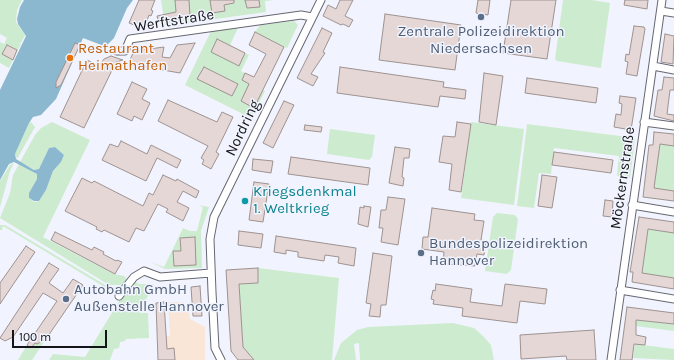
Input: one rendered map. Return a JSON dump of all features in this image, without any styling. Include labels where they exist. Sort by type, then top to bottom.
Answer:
[{"type":"street","name":"Nordring","points":[[221,360],[215,348],[211,273],[210,239],[214,217],[321,0]]},
{"type":"street","name":"Möckernstraße","points":[[611,360],[662,0]]},
{"type":"street","points":[[661,11],[674,13]]},
{"type":"street","name":"Werftstraße","points":[[116,51],[125,50],[130,39],[301,15],[312,17]]},
{"type":"street","points":[[653,66],[674,70]]},
{"type":"street","points":[[644,122],[674,126]]},
{"type":"street","points":[[632,205],[674,212]]},
{"type":"street","points":[[119,296],[134,277],[144,271],[160,277],[211,273]]},
{"type":"street","points":[[620,290],[674,299]]},
{"type":"shaded area","points":[[168,302],[184,302],[184,312],[189,311],[190,319],[205,327],[205,360],[168,360],[166,336],[170,336]]},
{"type":"green space","points":[[0,0],[22,0],[17,10],[16,22],[25,35],[21,43],[19,43],[21,44],[9,68],[0,63],[0,42],[4,44],[7,38],[0,34]]},
{"type":"green space","points":[[161,0],[274,0],[265,1],[266,12],[165,26]]},
{"type":"green space","points":[[563,0],[592,0],[610,3],[601,68],[557,61],[555,59]]},
{"type":"green space","points":[[294,21],[298,25],[287,48],[255,32],[260,25]]},
{"type":"green space","points":[[238,28],[230,45],[249,55],[241,71],[251,76],[247,83],[265,91],[251,118],[185,85],[211,31]]},
{"type":"green space","points":[[30,121],[35,127],[17,159],[15,154]]},
{"type":"green space","points":[[52,122],[90,140],[43,237],[114,274],[124,276],[127,279],[122,285],[109,285],[0,218],[10,193],[13,175],[19,164],[37,174],[37,179],[29,193],[29,198],[34,202],[39,201],[46,190],[53,171],[61,162],[64,155],[55,147],[49,148],[39,169],[35,170],[20,162],[35,135],[41,128]]},
{"type":"green space","points":[[471,122],[524,129],[514,205],[461,198]]},
{"type":"green space","points":[[527,124],[635,138],[630,178],[617,176],[619,156],[554,148],[551,174],[539,173],[534,208],[517,206]]},
{"type":"green space","points":[[330,129],[375,135],[372,157],[369,160],[327,154]]},
{"type":"green space","points":[[660,144],[674,146],[674,191],[654,188]]},
{"type":"green space","points":[[14,163],[10,171],[0,207],[0,181],[10,165]]},
{"type":"green space","points":[[198,205],[209,207],[201,231],[202,268],[165,269],[150,262],[164,267],[183,228],[190,231],[197,231],[203,207]]},
{"type":"green space","points":[[497,213],[515,215],[518,219],[511,270],[507,274],[485,271],[493,217]]},
{"type":"green space","points":[[0,225],[5,225],[107,286],[120,288],[116,294],[3,226],[2,230],[0,230]]},
{"type":"green space","points":[[648,229],[674,233],[674,278],[642,273]]},
{"type":"green space","points":[[258,268],[339,278],[332,360],[254,360],[243,347],[239,284],[258,283]]},
{"type":"green space","points":[[133,281],[139,284],[154,284],[139,313],[148,313],[149,338],[126,339],[125,341],[120,342],[119,348],[114,349],[110,360],[49,360],[53,354],[85,357]]},
{"type":"green space","points":[[636,320],[674,324],[674,331],[636,326]]},
{"type":"green space","points":[[453,323],[474,328],[483,336],[491,345],[494,360],[360,360],[359,343],[354,344],[356,360],[334,360],[341,343],[357,330],[368,327]]},
{"type":"green space","points":[[46,339],[32,360],[18,360],[27,345],[31,348],[35,343]]},
{"type":"green space","points":[[635,344],[674,349],[674,360],[633,358]]},
{"type":"water","points":[[24,0],[133,0],[127,8],[114,38],[107,45],[104,46],[83,38],[56,99],[41,115],[33,117],[29,123],[15,154],[16,159],[34,170],[39,169],[49,148],[55,147],[64,155],[61,162],[53,171],[46,190],[39,201],[34,201],[29,198],[29,193],[37,179],[37,174],[14,162],[9,164],[0,180],[0,90],[26,36],[18,24],[17,19],[20,7]]},
{"type":"building","points":[[139,0],[155,0],[151,10],[153,11],[151,16],[149,15],[144,29],[129,23]]},
{"type":"building","points":[[175,0],[189,0],[190,16],[158,20],[157,16],[176,12]]},
{"type":"building","points":[[210,0],[234,0],[234,3],[224,5],[225,11],[212,13]]},
{"type":"building","points":[[245,0],[259,0],[260,7],[247,8]]},
{"type":"building","points":[[340,0],[353,0],[345,16],[353,20],[349,27],[343,24],[341,25],[323,16],[328,5],[336,9]]},
{"type":"building","points":[[478,0],[490,0],[488,15],[476,13]]},
{"type":"building","points":[[511,0],[556,0],[547,59],[503,53]]},
{"type":"building","points":[[625,0],[648,0],[647,9],[624,5]]},
{"type":"building","points":[[385,14],[461,25],[455,70],[379,60]]},
{"type":"building","points":[[634,26],[644,27],[645,29],[637,76],[626,74],[628,62],[625,61],[626,54],[629,55]]},
{"type":"building","points":[[322,28],[332,33],[323,52],[325,53],[311,74],[318,77],[313,86],[297,78]]},
{"type":"building","points":[[255,32],[284,47],[254,108],[241,101],[249,84],[242,80],[245,73],[254,77],[266,54],[249,45]]},
{"type":"building","points":[[665,34],[674,36],[673,64],[661,62]]},
{"type":"building","points":[[217,39],[245,53],[239,66],[211,52]]},
{"type":"building","points":[[75,43],[80,45],[61,85],[56,88],[56,82]]},
{"type":"building","points":[[195,43],[180,73],[128,64],[134,51],[164,47],[162,57],[170,58],[177,45]]},
{"type":"building","points":[[7,45],[17,50],[13,60],[2,54]]},
{"type":"building","points":[[111,56],[123,60],[116,62],[84,128],[60,117],[87,60],[99,66],[104,59]]},
{"type":"building","points":[[204,67],[238,84],[232,96],[197,79]]},
{"type":"building","points":[[340,67],[444,82],[443,87],[466,90],[465,99],[440,96],[438,107],[337,93]]},
{"type":"building","points":[[484,73],[503,76],[496,125],[479,122]]},
{"type":"building","points":[[664,77],[674,78],[674,90],[670,90],[667,114],[674,115],[674,121],[654,116],[658,90],[662,90]]},
{"type":"building","points":[[527,78],[598,88],[596,103],[525,93]]},
{"type":"building","points":[[132,82],[147,89],[142,99],[150,103],[142,120],[134,116],[132,121],[117,114]]},
{"type":"building","points":[[620,96],[636,98],[631,130],[614,127],[616,114],[621,115],[622,104],[619,103]]},
{"type":"building","points":[[168,100],[217,122],[222,112],[233,117],[216,152],[219,154],[211,169],[202,164],[204,160],[201,158],[208,146],[158,121]]},
{"type":"building","points":[[284,101],[294,105],[273,148],[263,143]]},
{"type":"building","points":[[457,122],[471,124],[461,192],[449,190],[452,164],[439,162],[443,136],[455,137]]},
{"type":"building","points":[[305,125],[322,127],[321,132],[304,130]]},
{"type":"building","points":[[654,132],[674,134],[674,146],[660,144],[654,188],[674,191],[674,201],[643,197],[649,145],[653,145]]},
{"type":"building","points":[[121,141],[147,154],[151,145],[181,160],[177,168],[157,158],[146,181],[102,160],[110,144],[118,147]]},
{"type":"building","points":[[395,147],[410,149],[409,158],[404,158],[402,177],[404,178],[403,186],[389,183]]},
{"type":"building","points":[[554,152],[613,160],[611,173],[552,165]]},
{"type":"building","points":[[291,157],[370,168],[368,185],[288,174]]},
{"type":"building","points":[[253,159],[273,161],[271,173],[252,170]]},
{"type":"building","points":[[163,175],[176,181],[177,179],[199,191],[196,198],[183,191],[177,202],[189,208],[183,221],[166,212],[168,209],[158,204],[144,231],[136,228],[129,242],[104,230],[102,232],[96,229],[97,227],[65,211],[82,178],[92,183],[94,181],[143,206],[149,193],[153,195]]},
{"type":"building","points":[[542,175],[557,177],[552,208],[538,206]]},
{"type":"building","points":[[254,182],[269,184],[263,222],[249,220]]},
{"type":"building","points":[[388,197],[405,199],[398,245],[381,242],[383,228],[379,228],[381,210],[386,210]]},
{"type":"building","points":[[605,200],[613,201],[612,217],[603,216]]},
{"type":"building","points":[[364,206],[371,207],[368,227],[358,224],[360,207],[364,208]]},
{"type":"building","points":[[432,208],[475,214],[474,220],[484,221],[481,240],[486,241],[484,255],[477,254],[475,266],[443,264],[444,252],[422,249],[423,237],[428,237]]},
{"type":"building","points":[[639,217],[674,222],[674,233],[648,229],[642,273],[674,278],[674,289],[632,282],[633,272],[630,272]]},
{"type":"building","points":[[239,231],[263,234],[261,248],[238,245]]},
{"type":"building","points":[[55,232],[92,250],[94,247],[116,261],[122,262],[115,274],[51,240]]},
{"type":"building","points":[[276,236],[356,248],[354,266],[338,263],[339,257],[325,255],[324,261],[298,257],[298,252],[286,250],[286,254],[274,252]]},
{"type":"building","points":[[195,237],[196,265],[174,266],[173,251],[181,251],[180,238]]},
{"type":"building","points":[[26,246],[35,252],[0,304],[0,283]]},
{"type":"building","points":[[373,253],[392,256],[386,305],[381,305],[380,317],[369,316],[371,304],[366,303]]},
{"type":"building","points":[[49,263],[59,269],[49,283],[63,293],[73,279],[83,285],[46,339],[37,344],[35,343],[31,348],[27,345],[57,301],[43,293],[13,337],[5,341],[0,338]]},
{"type":"building","points":[[258,268],[258,283],[239,284],[243,347],[254,360],[238,360],[231,351],[226,270]]},
{"type":"building","points":[[436,284],[472,289],[470,302],[502,306],[505,284],[547,289],[545,304],[520,301],[517,323],[462,316],[463,308],[433,304],[434,300],[431,299],[433,290],[435,291]]},
{"type":"building","points":[[200,286],[202,316],[193,316],[191,287]]},
{"type":"building","points":[[164,302],[167,349],[174,348],[175,360],[158,360],[156,303]]},
{"type":"building","points":[[627,307],[674,313],[674,324],[636,320],[636,335],[646,337],[645,345],[634,344],[632,360],[620,360]]},
{"type":"building","points":[[594,330],[596,360],[567,360],[566,356],[521,359],[520,335]]},
{"type":"place","name":"Zentrale Polizeidirektion Niedersachsen","points":[[481,17]]},
{"type":"place","name":"Restaurant Heimathafen","points":[[70,58]]},
{"type":"place","name":"Kriegsdenkmal 1. Weltkrieg","points":[[245,201]]},
{"type":"place","name":"Bundespolizeidirektion Hannover","points":[[421,253]]},
{"type":"place","name":"Autobahn GmbH Außenstelle Hannover","points":[[66,299]]}]
